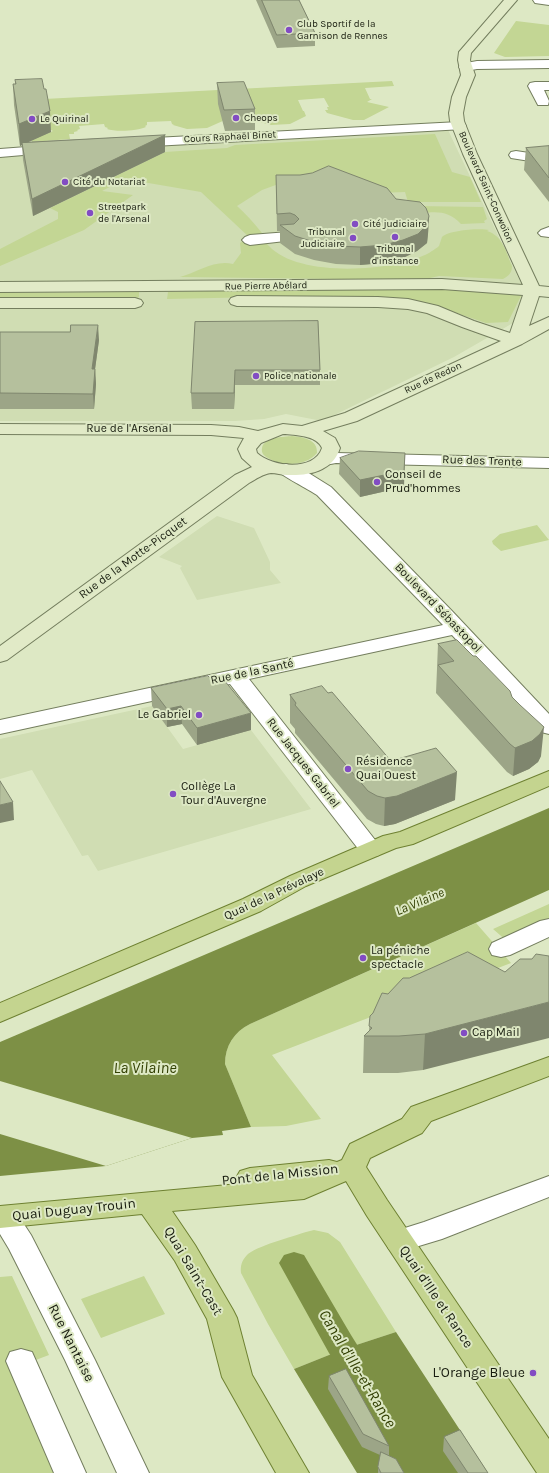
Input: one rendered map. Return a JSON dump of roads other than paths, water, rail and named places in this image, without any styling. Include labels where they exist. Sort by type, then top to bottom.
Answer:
[{"type":"main road","name":"Quai de la Prévalaye","points":[[0,1013],[252,905],[298,881],[391,841],[405,839],[549,778]]},
{"type":"main road","points":[[352,1167],[360,1151],[412,1126],[420,1114],[549,1066]]},
{"type":"main road","name":"Pont de la Mission","points":[[148,1202],[304,1188],[352,1167]]},
{"type":"main road","name":"Pont de la Mission","points":[[1,1212],[352,1167]]},
{"type":"main road","name":"Quai d'Ille et Rance","points":[[352,1167],[399,1241],[549,1465]]},
{"type":"main road","name":"Quai Duguay Trouin","points":[[1,1212],[148,1202]]},
{"type":"main road","name":"Quai Saint-Cast","points":[[148,1202],[162,1219],[185,1253],[222,1318],[237,1377],[292,1473]]},
{"type":"street","name":"Boulevard Saint-Conwoïon","points":[[512,0],[465,52],[464,60],[468,75],[459,97],[456,112],[459,126],[532,290]]},
{"type":"street","points":[[539,0],[549,1]]},
{"type":"street","points":[[466,67],[477,65],[549,64]]},
{"type":"street","points":[[543,102],[535,86],[549,86]]},
{"type":"street","name":"Cours Raphaël Binet","points":[[122,144],[285,134],[459,126]]},
{"type":"street","points":[[0,153],[67,148]]},
{"type":"street","points":[[516,155],[549,160]]},
{"type":"street","points":[[250,240],[289,237]]},
{"type":"street","points":[[490,287],[512,278],[516,274],[520,265]]},
{"type":"street","name":"Rue Pierre Abélard","points":[[0,303],[424,284],[490,287],[549,292]]},
{"type":"street","name":"Rue Pierre Abélard","points":[[0,287],[152,295]]},
{"type":"street","points":[[516,340],[532,290]]},
{"type":"street","name":"Rue Pierre Abélard","points":[[222,302],[378,302],[408,304],[432,309],[468,324],[516,340]]},
{"type":"street","points":[[516,340],[549,322]]},
{"type":"street","points":[[516,340],[549,328]]},
{"type":"street","name":"Rue de Redon","points":[[305,431],[351,417],[516,340]]},
{"type":"street","name":"Rue de Redon","points":[[324,453],[331,435],[344,425],[351,417]]},
{"type":"street","name":"Rue de l'Arsenal","points":[[0,429],[211,430],[239,432],[258,436]]},
{"type":"street","points":[[278,469],[254,460],[247,450],[248,445],[258,436],[283,430],[305,431],[321,437],[324,453]]},
{"type":"street","name":"Rue des Trente","points":[[324,453],[336,458],[415,458],[549,463]]},
{"type":"street","name":"Rue de la Motte-Picquet","points":[[0,656],[242,478],[258,471],[301,469],[324,453]]},
{"type":"street","name":"Boulevard Sébastopol","points":[[324,453],[313,473],[324,491],[457,628],[549,727]]},
{"type":"street","name":"Boulevard Sébastopol","points":[[278,469],[300,476],[324,491]]},
{"type":"street","name":"Rue de la Santé","points":[[0,727],[457,628]]},
{"type":"street","name":"Rue Jacques Gabriel","points":[[235,676],[371,850]]},
{"type":"street","points":[[501,949],[549,927]]},
{"type":"street","points":[[399,1241],[432,1232],[549,1186]]},
{"type":"street","name":"Rue Nantaise","points":[[1,1212],[20,1243],[80,1360],[133,1473]]},
{"type":"street","points":[[21,1361],[70,1473]]},
{"type":"water","name":"La Vilaine","points":[[549,808],[549,890],[250,1024],[235,1035],[227,1051],[225,1064],[251,1127],[222,1131],[223,1135],[192,1138],[106,1166],[0,1176],[0,1042]]},
{"type":"water","points":[[396,1332],[488,1473],[357,1473],[294,1369],[344,1349]]},
{"type":"waterway","name":"Canal d'Ille-et-Rance","points":[[294,1263],[340,1344],[361,1375]]},
{"type":"place","name":"Club Sportif de la Garnison de Rennes","points":[[289,30]]},
{"type":"place","name":"Cheops","points":[[236,118]]},
{"type":"place","name":"Le Quirinal","points":[[32,119]]},
{"type":"place","name":"Cité du Notariat","points":[[65,182]]},
{"type":"place","name":"Streetpark de l'Arsenal","points":[[90,213]]},
{"type":"place","name":"Cité judiciaire","points":[[355,224]]},
{"type":"place","name":"Tribunal d'instance","points":[[395,237]]},
{"type":"place","name":"Tribunal Judiciaire","points":[[353,238]]},
{"type":"place","name":"Police nationale","points":[[256,376]]},
{"type":"place","name":"Conseil de Prud'hommes","points":[[377,482]]},
{"type":"place","name":"Le Gabriel","points":[[199,715]]},
{"type":"place","name":"Résidence Quai Ouest","points":[[348,769]]},
{"type":"place","name":"Collège La Tour d'Auvergne","points":[[173,794]]},
{"type":"place","name":"La péniche spectacle","points":[[363,958]]},
{"type":"place","name":"Cap Mail","points":[[464,1033]]},
{"type":"place","name":"L'Orange Bleue","points":[[533,1373]]}]
